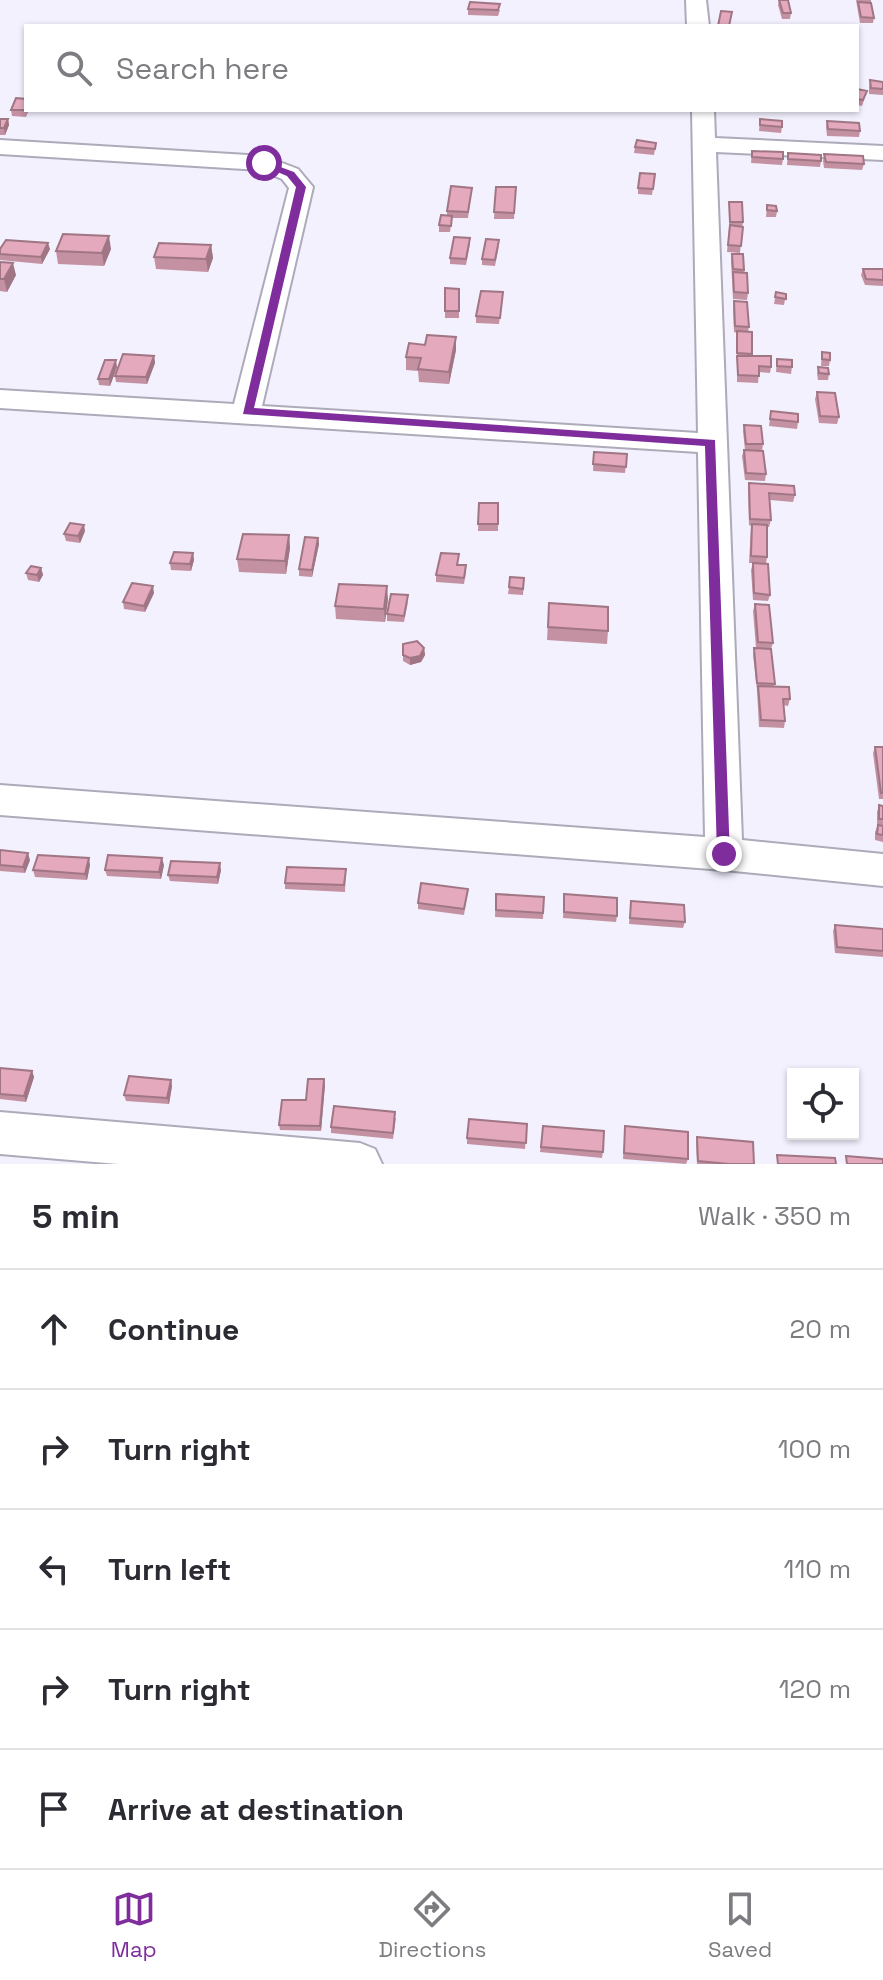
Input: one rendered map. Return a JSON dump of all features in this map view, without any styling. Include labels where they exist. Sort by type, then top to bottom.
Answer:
[{"type":"street","points":[[674,0],[696,0],[698,24]]},
{"type":"street","points":[[703,112],[724,854]]},
{"type":"street","points":[[705,144],[883,153]]},
{"type":"street","points":[[0,147],[264,163],[290,174],[301,187],[247,411]]},
{"type":"street","points":[[0,399],[247,411],[711,443]]},
{"type":"street","points":[[0,800],[724,854],[883,870]]},
{"type":"street","points":[[0,1133],[108,1155],[360,1164]]},
{"type":"building","points":[[779,0],[788,0],[791,13],[783,13]]},
{"type":"building","points":[[470,2],[500,4],[498,10],[468,9]]},
{"type":"building","points":[[858,2],[871,3],[874,18],[861,17]]},
{"type":"building","points":[[721,11],[732,12],[729,24],[718,24]]},
{"type":"building","points":[[870,80],[883,82],[883,89],[871,88]]},
{"type":"building","points":[[859,89],[867,91],[863,100],[859,99]]},
{"type":"building","points":[[16,98],[24,99],[24,110],[11,110]]},
{"type":"building","points":[[0,119],[8,119],[4,128],[0,128]]},
{"type":"building","points":[[760,119],[782,121],[782,127],[760,125]]},
{"type":"building","points":[[827,121],[859,123],[860,131],[828,129]]},
{"type":"building","points":[[637,140],[656,143],[655,149],[635,147]]},
{"type":"building","points":[[752,151],[783,152],[783,159],[752,157]]},
{"type":"building","points":[[788,153],[821,155],[821,161],[788,159]]},
{"type":"building","points":[[824,154],[863,156],[864,164],[826,162]]},
{"type":"building","points":[[640,173],[655,174],[653,189],[638,188]]},
{"type":"building","points":[[451,186],[472,188],[468,212],[447,211]]},
{"type":"building","points":[[496,187],[516,187],[514,213],[494,212]]},
{"type":"building","points":[[729,202],[742,202],[743,222],[730,222]]},
{"type":"building","points":[[767,205],[776,206],[777,211],[767,210]]},
{"type":"building","points":[[441,215],[452,216],[451,226],[439,225]]},
{"type":"building","points":[[730,225],[743,227],[741,246],[728,245]]},
{"type":"building","points":[[63,234],[109,236],[102,253],[56,251]]},
{"type":"building","points":[[454,237],[470,238],[466,259],[450,258]]},
{"type":"building","points":[[486,239],[499,240],[495,260],[482,259]]},
{"type":"building","points":[[6,240],[48,243],[41,257],[0,254]]},
{"type":"building","points":[[159,243],[211,245],[206,259],[154,257]]},
{"type":"building","points":[[732,254],[743,254],[744,270],[733,269]]},
{"type":"building","points":[[0,262],[13,263],[4,279],[0,279]]},
{"type":"building","points":[[863,269],[883,269],[883,280],[866,279]]},
{"type":"building","points":[[733,272],[747,273],[748,293],[734,292]]},
{"type":"building","points":[[445,288],[459,289],[459,311],[445,311]]},
{"type":"building","points":[[481,291],[503,292],[500,318],[476,316]]},
{"type":"building","points":[[776,292],[786,294],[786,299],[775,297]]},
{"type":"building","points":[[734,301],[747,302],[749,327],[735,326]]},
{"type":"building","points":[[737,331],[752,332],[752,354],[737,353]]},
{"type":"building","points":[[427,335],[456,337],[449,372],[418,369],[421,358],[406,357],[409,343],[425,345]]},
{"type":"building","points":[[822,352],[830,353],[830,360],[822,359]]},
{"type":"building","points":[[123,354],[154,356],[146,377],[115,376]]},
{"type":"building","points":[[737,356],[771,356],[771,367],[759,366],[759,376],[738,375]]},
{"type":"building","points":[[777,359],[792,360],[792,367],[777,366]]},
{"type":"building","points":[[105,360],[116,360],[109,379],[98,379]]},
{"type":"building","points":[[818,367],[828,368],[829,374],[819,373]]},
{"type":"building","points":[[817,392],[835,393],[839,417],[820,416]]},
{"type":"building","points":[[771,411],[798,414],[798,422],[770,419]]},
{"type":"building","points":[[744,425],[761,426],[763,444],[746,444]]},
{"type":"building","points":[[744,450],[763,451],[766,474],[746,473]]},
{"type":"building","points":[[594,452],[627,454],[626,467],[593,464]]},
{"type":"building","points":[[749,483],[794,486],[795,495],[769,493],[771,520],[750,519]]},
{"type":"building","points":[[479,503],[498,503],[498,524],[478,524]]},
{"type":"building","points":[[70,523],[84,525],[78,536],[64,534]]},
{"type":"building","points":[[752,524],[767,525],[767,557],[751,556]]},
{"type":"building","points":[[243,534],[289,535],[285,561],[237,559]]},
{"type":"building","points":[[305,537],[318,538],[312,570],[299,569]]},
{"type":"building","points":[[174,552],[193,553],[190,564],[170,563]]},
{"type":"building","points":[[441,553],[459,554],[457,565],[466,565],[464,578],[436,575]]},
{"type":"building","points":[[753,563],[768,564],[770,595],[754,593]]},
{"type":"building","points":[[31,566],[41,568],[37,575],[26,573]]},
{"type":"building","points":[[510,577],[524,578],[523,589],[509,587]]},
{"type":"building","points":[[132,583],[153,586],[144,606],[123,602]]},
{"type":"building","points":[[339,584],[387,586],[384,609],[335,606]]},
{"type":"building","points":[[391,594],[408,595],[404,616],[387,614]]},
{"type":"building","points":[[549,603],[608,607],[608,631],[548,627]]},
{"type":"building","points":[[755,604],[769,605],[773,643],[758,642]]},
{"type":"building","points":[[417,641],[424,648],[420,656],[410,658],[403,655],[403,644]]},
{"type":"building","points":[[754,648],[771,649],[775,684],[757,683]]},
{"type":"building","points":[[758,686],[789,687],[790,699],[783,699],[785,721],[761,720]]},
{"type":"building","points":[[875,747],[883,747],[883,793],[881,793]]},
{"type":"building","points":[[879,805],[883,806],[883,819],[879,819]]},
{"type":"building","points":[[878,825],[883,826],[883,835],[877,834]]},
{"type":"building","points":[[0,850],[28,853],[23,867],[0,865]]},
{"type":"building","points":[[38,855],[89,858],[85,874],[33,870]]},
{"type":"building","points":[[108,855],[162,858],[159,872],[105,870]]},
{"type":"building","points":[[171,861],[220,863],[217,877],[168,875]]},
{"type":"building","points":[[287,867],[346,869],[344,885],[285,883]]},
{"type":"building","points":[[421,883],[468,889],[464,909],[418,903]]},
{"type":"building","points":[[496,894],[544,897],[543,913],[496,910]]},
{"type":"building","points":[[564,894],[617,898],[617,916],[564,912]]},
{"type":"building","points":[[631,901],[684,905],[685,922],[630,918]]},
{"type":"building","points":[[835,925],[883,929],[883,951],[837,947]]},
{"type":"building","points":[[0,1068],[32,1071],[24,1096],[0,1094]]},
{"type":"building","points":[[129,1076],[171,1080],[167,1098],[124,1095]]},
{"type":"building","points":[[308,1079],[324,1079],[320,1126],[279,1125],[282,1100],[306,1100]]},
{"type":"building","points":[[334,1106],[395,1112],[393,1133],[331,1127]]},
{"type":"building","points":[[469,1119],[527,1124],[526,1143],[467,1138]]},
{"type":"building","points":[[543,1126],[604,1131],[603,1152],[541,1147]]},
{"type":"building","points":[[625,1126],[688,1132],[688,1159],[624,1153]]},
{"type":"building","points":[[697,1137],[753,1142],[754,1164],[698,1161]]},
{"type":"building","points":[[777,1155],[835,1158],[836,1164],[778,1164]]},
{"type":"building","points":[[846,1156],[883,1159],[883,1164],[847,1164]]},
{"type":"route","points":[[264,163],[290,174],[301,187],[247,411],[711,443],[724,854]]}]
